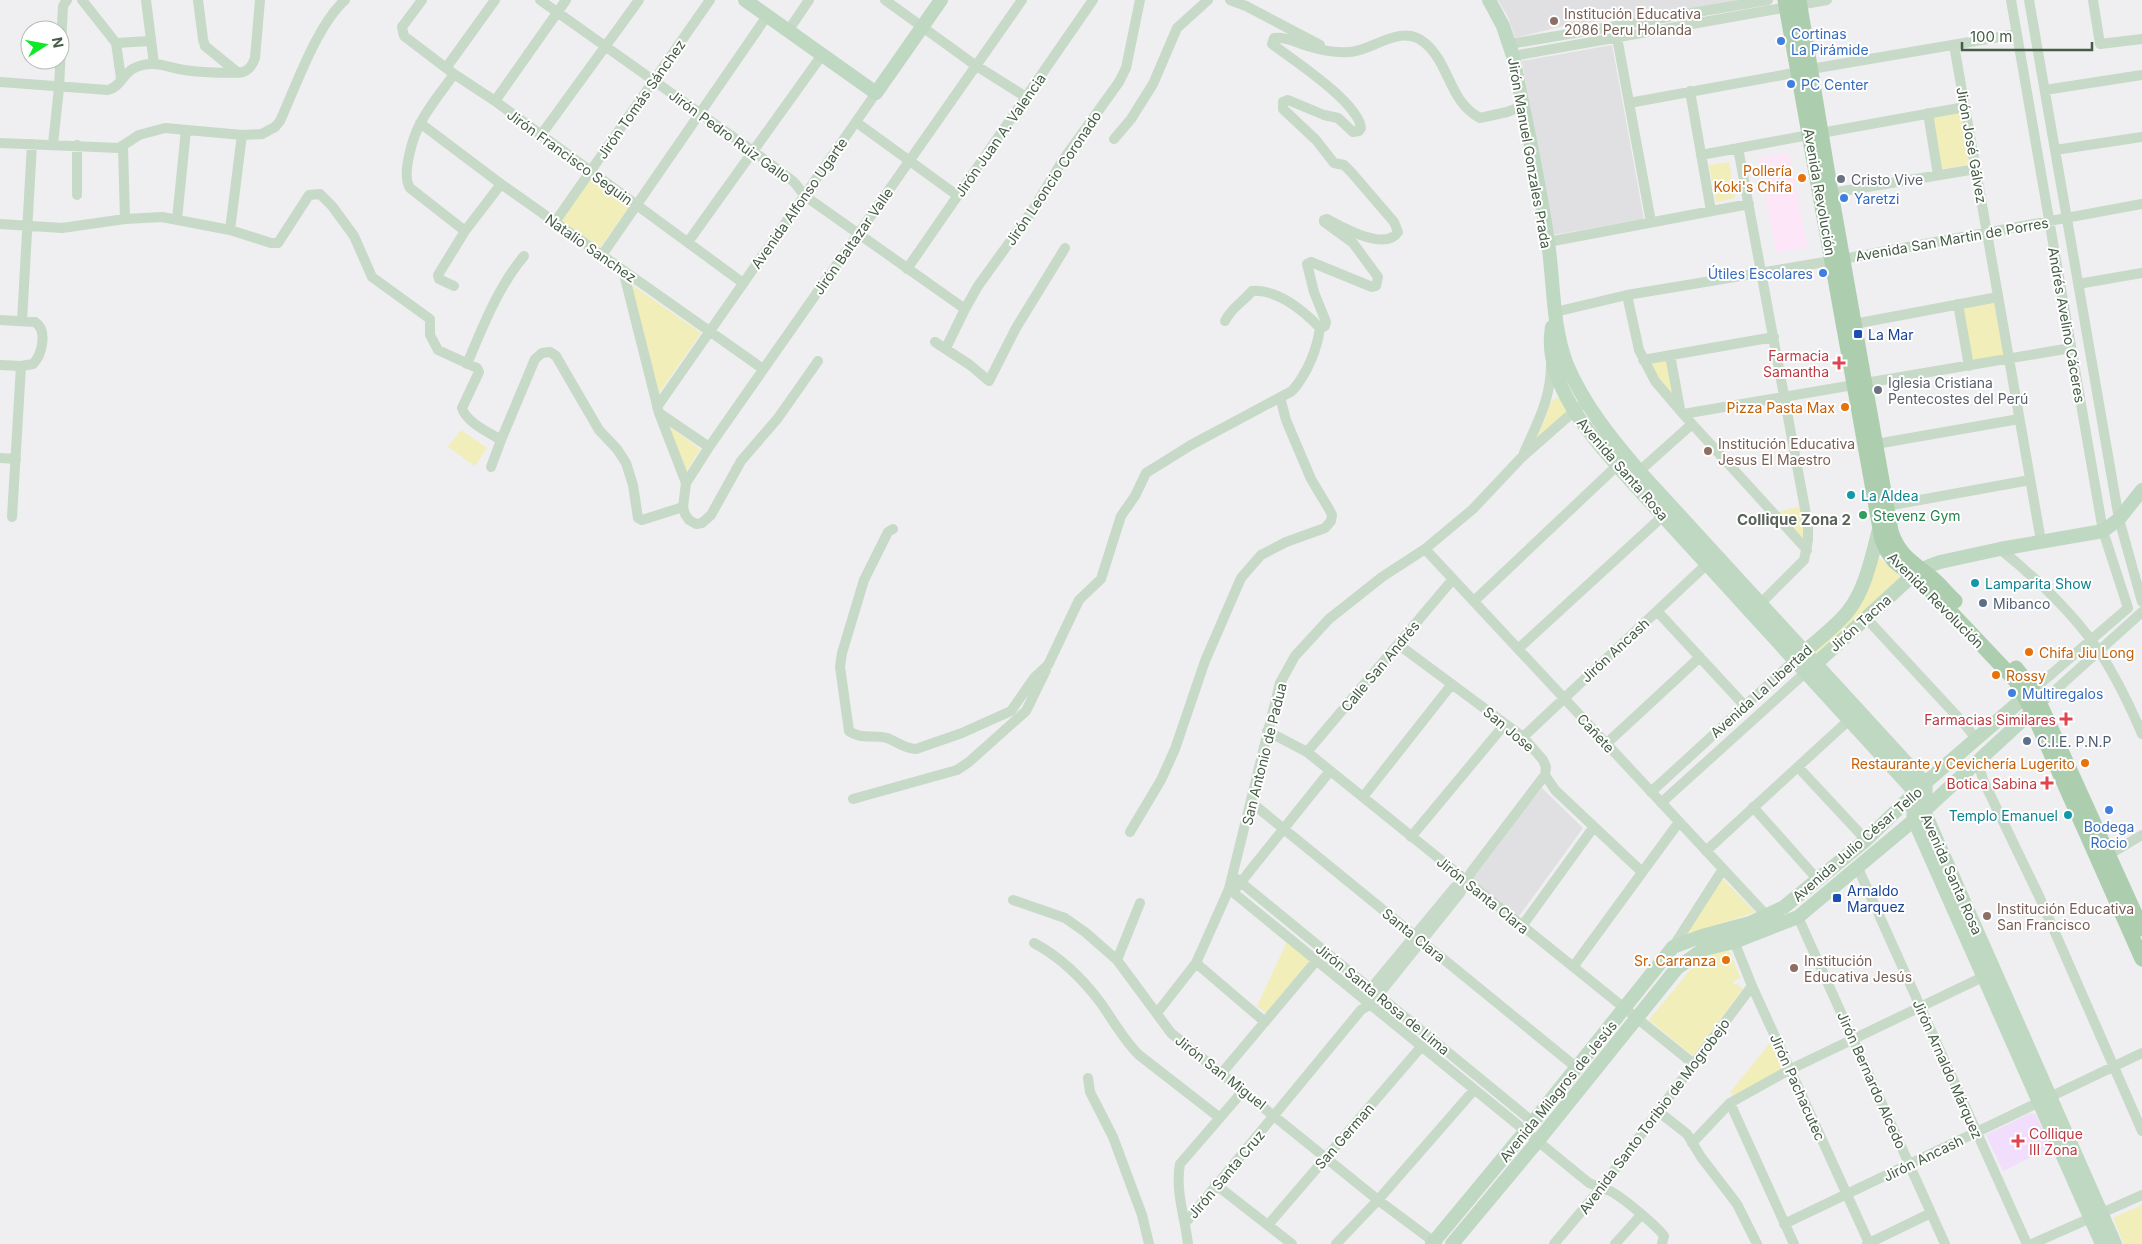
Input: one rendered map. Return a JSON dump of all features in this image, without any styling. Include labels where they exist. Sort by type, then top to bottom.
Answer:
[{"type":"main road","name":"Avenida Revolución","points":[[1793,3],[1859,385],[1880,526],[1886,551],[1894,561],[1935,580],[2024,677],[2029,693],[2110,854],[2142,929]]},
{"type":"main road","name":"Avenida Revolución","points":[[1815,134],[1831,193],[1837,260],[1854,324],[1859,385],[1876,444],[1895,545],[1918,572]]},
{"type":"main road","name":"Avenida Revolución","points":[[2036,707],[2142,959]]},
{"type":"street","points":[[53,144],[59,88],[63,6],[67,0]]},
{"type":"street","points":[[82,0],[116,43],[121,78]]},
{"type":"street","points":[[146,0],[154,64]]},
{"type":"street","points":[[198,0],[205,46],[237,72]]},
{"type":"street","points":[[0,82],[59,88],[108,90],[114,88],[121,78],[134,68],[154,64],[186,70],[243,72],[253,64],[260,0]]},
{"type":"street","points":[[0,143],[123,147],[139,135],[164,128],[242,135],[262,134],[275,127],[280,121],[318,38],[345,0]]},
{"type":"street","name":"Jirón Francisco Seguin","points":[[422,0],[402,27],[404,36],[743,283]]},
{"type":"street","points":[[466,231],[407,184],[406,173],[420,123],[495,0]]},
{"type":"street","name":"Jirón Pedro Ruiz Gallo","points":[[540,0],[753,151],[794,182],[805,196],[964,309]]},
{"type":"street","points":[[494,101],[566,0]]},
{"type":"street","points":[[541,135],[639,0]]},
{"type":"street","name":"Jirón Tomás Sánchez","points":[[555,222],[710,0]]},
{"type":"street","points":[[744,0],[876,93]]},
{"type":"street","points":[[788,30],[809,0]]},
{"type":"street","points":[[885,0],[976,65],[1026,97]]},
{"type":"street","name":"Avenida Alfonso Ugarte","points":[[658,410],[743,283],[941,0]]},
{"type":"street","name":"Jirón Baltazar Valle","points":[[686,483],[763,369],[1022,0]]},
{"type":"street","name":"Jirón Juan A. Valencia","points":[[908,269],[1093,0]]},
{"type":"street","name":"Jirón Leoncio Coronado","points":[[946,348],[964,309],[978,286],[1032,212],[1063,160],[1119,82],[1126,68],[1140,0]]},
{"type":"street","points":[[1114,139],[1131,119],[1153,84],[1177,28],[1208,0]]},
{"type":"street","points":[[1230,0],[1246,6],[1330,50]]},
{"type":"street","name":"Jirón Manuel Gonzales Prada","points":[[1489,0],[1498,13],[1512,50],[1548,242],[1555,312]]},
{"type":"street","points":[[1512,50],[1615,26],[1768,0]]},
{"type":"street","points":[[1512,50],[1617,38],[1793,3],[1827,0]]},
{"type":"street","name":"Andrés Avelino Cáceres","points":[[2011,0],[2103,531]]},
{"type":"street","name":"Andrés Avelino Cáceres","points":[[2029,0],[2118,520]]},
{"type":"street","points":[[2093,0],[2100,44],[2142,39]]},
{"type":"street","points":[[602,255],[767,16]]},
{"type":"street","points":[[1615,26],[1651,222]]},
{"type":"street","points":[[1629,102],[2017,34]]},
{"type":"street","points":[[1320,328],[1325,326],[1326,322],[1314,292],[1307,264],[1311,262],[1372,288],[1378,282],[1378,277],[1371,266],[1352,243],[1324,222],[1324,220],[1327,219],[1356,235],[1388,239],[1395,236],[1398,232],[1394,222],[1344,165],[1334,163],[1316,140],[1282,107],[1283,102],[1288,100],[1324,115],[1338,118],[1353,132],[1359,131],[1361,125],[1336,93],[1272,44],[1274,38],[1278,37],[1312,47],[1349,52],[1397,36],[1416,38],[1424,42],[1434,53],[1445,69],[1450,87],[1468,110],[1480,118],[1507,112],[1522,106]]},
{"type":"street","points":[[116,43],[150,41]]},
{"type":"street","name":"Jirón José Gálvez","points":[[1954,45],[2041,541]]},
{"type":"street","points":[[688,242],[822,55]]},
{"type":"street","points":[[2045,90],[2142,74]]},
{"type":"street","points":[[1690,92],[1711,211]]},
{"type":"street","points":[[1701,155],[1965,107]]},
{"type":"street","points":[[1928,113],[1938,175]]},
{"type":"street","points":[[856,122],[958,196]]},
{"type":"street","name":"Natalio Sanchez","points":[[420,123],[500,184],[763,369]]},
{"type":"street","points":[[177,220],[186,130]]},
{"type":"street","points":[[230,230],[242,135]]},
{"type":"street","points":[[2055,150],[2142,137]]},
{"type":"street","points":[[22,322],[32,144]]},
{"type":"street","points":[[77,145],[78,195]]},
{"type":"street","points":[[123,147],[125,218]]},
{"type":"street","points":[[1738,148],[1808,525],[1807,550],[1804,560],[1761,603]]},
{"type":"street","points":[[1831,193],[1976,169]]},
{"type":"street","points":[[454,286],[439,279],[438,275],[466,231],[500,184]]},
{"type":"street","points":[[0,224],[62,228],[143,217],[177,220],[230,230],[271,243],[278,243],[309,196],[320,194],[332,206],[354,236],[372,277],[430,319],[430,335],[438,350],[477,368],[479,372],[462,408],[464,413],[478,426],[501,440]]},
{"type":"street","points":[[1548,242],[1749,204]]},
{"type":"street","name":"Avenida San Martin de Porres","points":[[1555,312],[1627,295],[1837,260],[2142,204]]},
{"type":"street","points":[[935,342],[970,364],[989,381],[1016,328],[1065,248]]},
{"type":"street","points":[[467,364],[493,305],[512,270],[524,256]]},
{"type":"street","points":[[623,270],[658,410],[686,483],[683,507],[689,520],[696,524],[702,523],[711,515],[741,461],[778,418],[818,361]]},
{"type":"street","points":[[2078,284],[2142,273]]},
{"type":"street","points":[[1225,321],[1230,312],[1245,300],[1252,291],[1261,290],[1282,298],[1312,319],[1320,328]]},
{"type":"street","points":[[1627,295],[1639,350],[1656,381],[1681,412],[1807,550]]},
{"type":"street","points":[[1854,324],[1998,297]]},
{"type":"street","points":[[1958,304],[1969,366]]},
{"type":"street","name":"Avenida Santa Rosa","points":[[1555,312],[1550,335],[1551,355],[1569,385],[1585,402],[1622,461]]},
{"type":"street","name":"Avenida Santa Rosa","points":[[1555,312],[1574,412],[1761,603],[1799,656]]},
{"type":"street","points":[[0,320],[38,324],[42,330],[42,340],[36,360],[29,366],[0,365]]},
{"type":"street","points":[[853,799],[957,770],[969,762],[1026,711],[1079,600],[1101,579],[1121,516],[1135,496],[1146,473],[1191,445],[1292,391],[1301,379],[1316,348],[1320,328]]},
{"type":"street","points":[[1643,360],[1774,337]]},
{"type":"street","points":[[1681,412],[1785,398],[2072,348]]},
{"type":"street","points":[[491,466],[535,359],[542,353],[550,352],[556,356],[599,430],[617,449],[626,462],[633,485],[638,518],[642,520],[683,507]]},
{"type":"street","name":"San Antonio de Padua","points":[[1521,458],[1542,415],[1548,398],[1551,379],[1551,355]]},
{"type":"street","points":[[1670,355],[1681,412]]},
{"type":"street","points":[[12,517],[22,366]]},
{"type":"street","points":[[1548,398],[1569,385]]},
{"type":"street","points":[[1130,832],[1161,780],[1175,749],[1205,661],[1241,578],[1262,555],[1286,542],[1324,528],[1331,521],[1332,515],[1311,479],[1286,420],[1280,397]]},
{"type":"street","name":"San Antonio de Padua","points":[[1156,1013],[1196,963],[1237,879],[1267,731],[1280,683],[1295,656],[1329,619],[1382,577],[1425,549],[1473,509],[1521,458],[1585,402]]},
{"type":"street","points":[[658,410],[709,447]]},
{"type":"street","points":[[1876,444],[2020,419]]},
{"type":"street","points":[[1635,475],[1692,424]]},
{"type":"street","points":[[0,458],[16,459]]},
{"type":"street","points":[[1474,601],[1622,461]]},
{"type":"street","name":"Avenida Santa Rosa","points":[[1635,475],[1663,516],[1707,564],[1811,668],[1920,788]]},
{"type":"street","points":[[1887,506],[2030,480]]},
{"type":"street","points":[[2103,531],[2118,520],[2142,490]]},
{"type":"street","points":[[1518,649],[1663,516]]},
{"type":"street","points":[[2118,520],[2142,602]]},
{"type":"street","name":"Avenida La Libertad","points":[[1651,792],[1848,611],[1864,584],[1880,526]]},
{"type":"street","points":[[893,529],[888,532],[864,580],[842,653],[840,668],[850,731],[859,737],[888,738],[908,749],[916,749],[962,733],[1011,711],[1034,678],[1048,665]]},
{"type":"street","name":"Jirón Tacna","points":[[1662,803],[1918,572],[1940,562],[2041,541],[2103,531]]},
{"type":"street","name":"Avenida Julio César Tello","points":[[1688,958],[1784,907],[1818,880],[1866,840],[1920,788],[2128,608],[2103,531]]},
{"type":"street","name":"Cañete","points":[[1425,549],[1766,916]]},
{"type":"street","points":[[2000,549],[2019,564],[2067,611],[2099,651],[2129,705],[2142,734]]},
{"type":"street","name":"Jirón Ancash","points":[[1523,737],[1707,564]]},
{"type":"street","name":"Calle San Andrés","points":[[1307,752],[1453,579]]},
{"type":"street","points":[[1657,611],[1744,705]]},
{"type":"street","name":"Avenida Julio César Tello","points":[[1673,947],[1687,942],[1731,936],[1798,917],[1919,816],[2142,612]]},
{"type":"street","points":[[1866,618],[1968,727],[1976,739]]},
{"type":"street","name":"San Jose","points":[[1399,645],[1523,737],[1543,760],[1546,767],[1545,775],[1555,790],[1593,828],[1642,872]]},
{"type":"street","points":[[1606,744],[1700,657]]},
{"type":"street","name":"Avenida Santa Rosa","points":[[1811,668],[1849,720],[1920,788]]},
{"type":"street","points":[[1362,797],[1452,684]]},
{"type":"street","points":[[1706,851],[1849,720]]},
{"type":"street","points":[[1411,836],[1505,724]]},
{"type":"street","name":"Jirón Santa Clara","points":[[1267,731],[1307,752],[1694,1064]]},
{"type":"street","points":[[1978,761],[1983,780],[2039,896],[2142,1131]]},
{"type":"street","points":[[1798,766],[1866,840]]},
{"type":"street","points":[[1237,879],[1284,829],[1330,771]]},
{"type":"street","name":"Jirón Santa Cruz","points":[[1186,1222],[1361,1010],[1374,991],[1418,938],[1455,887],[1465,880],[1545,775]]},
{"type":"street","name":"Avenida Santa Rosa","points":[[1920,788],[1912,814],[1919,816],[2096,1215],[2115,1244]]},
{"type":"street","name":"Santa Clara","points":[[1252,803],[1577,1068]]},
{"type":"street","points":[[1753,808],[1818,880]]},
{"type":"street","points":[[1573,967],[1679,822]]},
{"type":"street","points":[[1522,926],[1593,828]]},
{"type":"street","points":[[2110,854],[2142,835]]},
{"type":"street","name":"Jirón Arnaldo Márquez","points":[[1857,866],[2027,1244]]},
{"type":"street","points":[[1673,947],[1723,869]]},
{"type":"street","name":"Jirón Santa Rosa de Lima","points":[[1237,879],[1374,991],[1529,1127]]},
{"type":"street","name":"Jirón Santa Rosa de Lima","points":[[1231,891],[1474,1090],[1529,1127]]},
{"type":"street","name":"Jirón San Miguel","points":[[1012,900],[1065,918],[1117,960],[1171,1033],[1275,1115],[1325,1158],[1434,1243]]},
{"type":"street","points":[[1117,960],[1140,902]]},
{"type":"street","name":"Jirón Bernardo Alcedo","points":[[1798,917],[1945,1244]]},
{"type":"street","name":"Jirón Pachacutec","points":[[1731,936],[1868,1244]]},
{"type":"street","points":[[1034,943],[1047,950],[1082,980],[1101,1003],[1127,1043],[1139,1055],[1220,1118]]},
{"type":"street","name":"Avenida Milagros de Jesús","points":[[1434,1243],[1673,947]]},
{"type":"street","name":"Avenida Milagros de Jesús","points":[[1452,1244],[1677,968],[1688,958]]},
{"type":"street","points":[[1221,1074],[1316,961]]},
{"type":"street","points":[[1196,963],[1265,1022]]},
{"type":"street","points":[[1692,1143],[1730,1103],[1791,1069],[1989,974]]},
{"type":"street","name":"Avenida Santo Toribio de Mogrobejo","points":[[1554,1244],[1601,1188],[1752,986]]},
{"type":"street","name":"San German","points":[[1268,1225],[1421,1047]]},
{"type":"street","name":"Jirón Ancash","points":[[1784,1224],[2142,1053]]},
{"type":"street","points":[[1088,1078],[1090,1092],[1114,1137],[1142,1215],[1149,1244]]},
{"type":"street","points":[[1336,1244],[1378,1200],[1474,1090]]},
{"type":"street","points":[[1188,1244],[1178,1176],[1180,1164],[1243,1091]]},
{"type":"street","points":[[1730,1103],[1794,1244]]},
{"type":"street","points":[[1659,1112],[1687,1134],[1741,1209],[1757,1244]]},
{"type":"street","points":[[1529,1127],[1537,1142],[1589,1183],[1612,1192],[1661,1232],[1664,1236],[1662,1244]]},
{"type":"street","points":[[1216,1184],[1292,1244]]},
{"type":"street","points":[[2032,1244],[2142,1195]]},
{"type":"street","points":[[1868,1244],[1931,1213]]},
{"type":"street","points":[[1615,1244],[1641,1215]]},
{"type":"street","name":"Avenida Santa Rosa","points":[[2096,1215],[2102,1244]]},
{"type":"shaded area","name":"Institución Educativa 2086 Peru Holanda","points":[[1498,0],[1735,0],[1734,2],[1638,17],[1567,25],[1515,38],[1508,17]]},
{"type":"shaded area","points":[[1612,45],[1644,219],[1553,235],[1522,61]]},
{"type":"shaded area","points":[[1962,112],[1970,164],[1942,169],[1933,117]]},
{"type":"shaded area","points":[[1789,153],[1807,247],[1776,253],[1759,158]]},
{"type":"shaded area","points":[[1729,162],[1735,198],[1716,202],[1709,165]]},
{"type":"shaded area","points":[[592,178],[630,206],[599,249],[560,221]]},
{"type":"shaded area","points":[[632,285],[701,333],[659,393]]},
{"type":"shaded area","points":[[1994,302],[2004,355],[1973,361],[1963,308]]},
{"type":"shaded area","points":[[1668,360],[1673,397],[1648,363]]},
{"type":"shaded area","points":[[1561,395],[1570,411],[1530,448],[1544,422],[1551,402]]},
{"type":"shaded area","points":[[669,426],[700,449],[685,474]]},
{"type":"shaded area","points":[[461,430],[487,448],[475,466],[448,447]]},
{"type":"shaded area","points":[[1801,506],[1804,534],[1801,540],[1777,512]]},
{"type":"shaded area","points":[[1876,555],[1901,577],[1817,656],[1811,650],[1852,611]]},
{"type":"shaded area","points":[[1542,788],[1583,828],[1519,916],[1470,879]]},
{"type":"shaded area","points":[[1722,878],[1755,912],[1685,936]]},
{"type":"shaded area","points":[[1287,942],[1310,960],[1266,1013],[1257,1006]]},
{"type":"shaded area","points":[[1729,950],[1740,977],[1732,983],[1737,984],[1743,989],[1693,1056],[1649,1020],[1695,964],[1709,955]]},
{"type":"shaded area","points":[[1770,1043],[1783,1068],[1732,1098],[1731,1091]]},
{"type":"shaded area","name":"Collique III Zona","points":[[2031,1113],[2036,1115],[2051,1147],[2003,1171],[1986,1135]]},
{"type":"shaded area","points":[[2142,1205],[2142,1244],[2124,1244],[2113,1218]]},
{"type":"place","name":"Institución Educativa 2086 Peru Holanda","points":[[1554,21]]},
{"type":"place","name":"Cortinas La Pirámide","points":[[1781,41]]},
{"type":"place","name":"PC Center","points":[[1791,84]]},
{"type":"place","name":"Pollería Koki's Chifa","points":[[1802,178]]},
{"type":"place","name":"Cristo Vive","points":[[1841,179]]},
{"type":"place","name":"Yaretzi","points":[[1844,198]]},
{"type":"place","name":"Útiles Escolares","points":[[1823,273]]},
{"type":"place","name":"La Mar","points":[[1858,334]]},
{"type":"place","name":"Farmacia Samantha","points":[[1839,363]]},
{"type":"place","name":"Iglesia Cristiana Pentecostes del Perú","points":[[1878,390]]},
{"type":"place","name":"Pizza Pasta Max","points":[[1845,407]]},
{"type":"place","name":"Institución Educativa Jesus El Maestro","points":[[1708,451]]},
{"type":"place","name":"La Aldea","points":[[1851,495]]},
{"type":"place","name":"Stevenz Gym","points":[[1863,515]]},
{"type":"place","name":"Lamparita Show","points":[[1975,583]]},
{"type":"place","name":"Mibanco","points":[[1983,603]]},
{"type":"place","name":"Chifa Jiu Long","points":[[2029,652]]},
{"type":"place","name":"Rossy","points":[[1996,675]]},
{"type":"place","name":"Multiregalos","points":[[2012,693]]},
{"type":"place","name":"Farmacias Similares","points":[[2066,719]]},
{"type":"place","name":"C.I.E. P.N.P","points":[[2027,741]]},
{"type":"place","name":"Restaurante y Cevichería Lugerito","points":[[2085,763]]},
{"type":"place","name":"Botica Sabina","points":[[2047,783]]},
{"type":"place","name":"Bodega Rocio","points":[[2109,810]]},
{"type":"place","name":"Templo Emanuel","points":[[2068,815]]},
{"type":"place","name":"Arnaldo Marquez","points":[[1837,898]]},
{"type":"place","name":"Institución Educativa San Francisco","points":[[1987,916]]},
{"type":"place","name":"Sr. Carranza","points":[[1726,960]]},
{"type":"place","name":"Institución Educativa Jesús","points":[[1794,968]]},
{"type":"place","name":"Collique III Zona","points":[[2018,1141]]},
{"type":"district","name":"Collique Zona 2","points":[[1794,519]]}]
